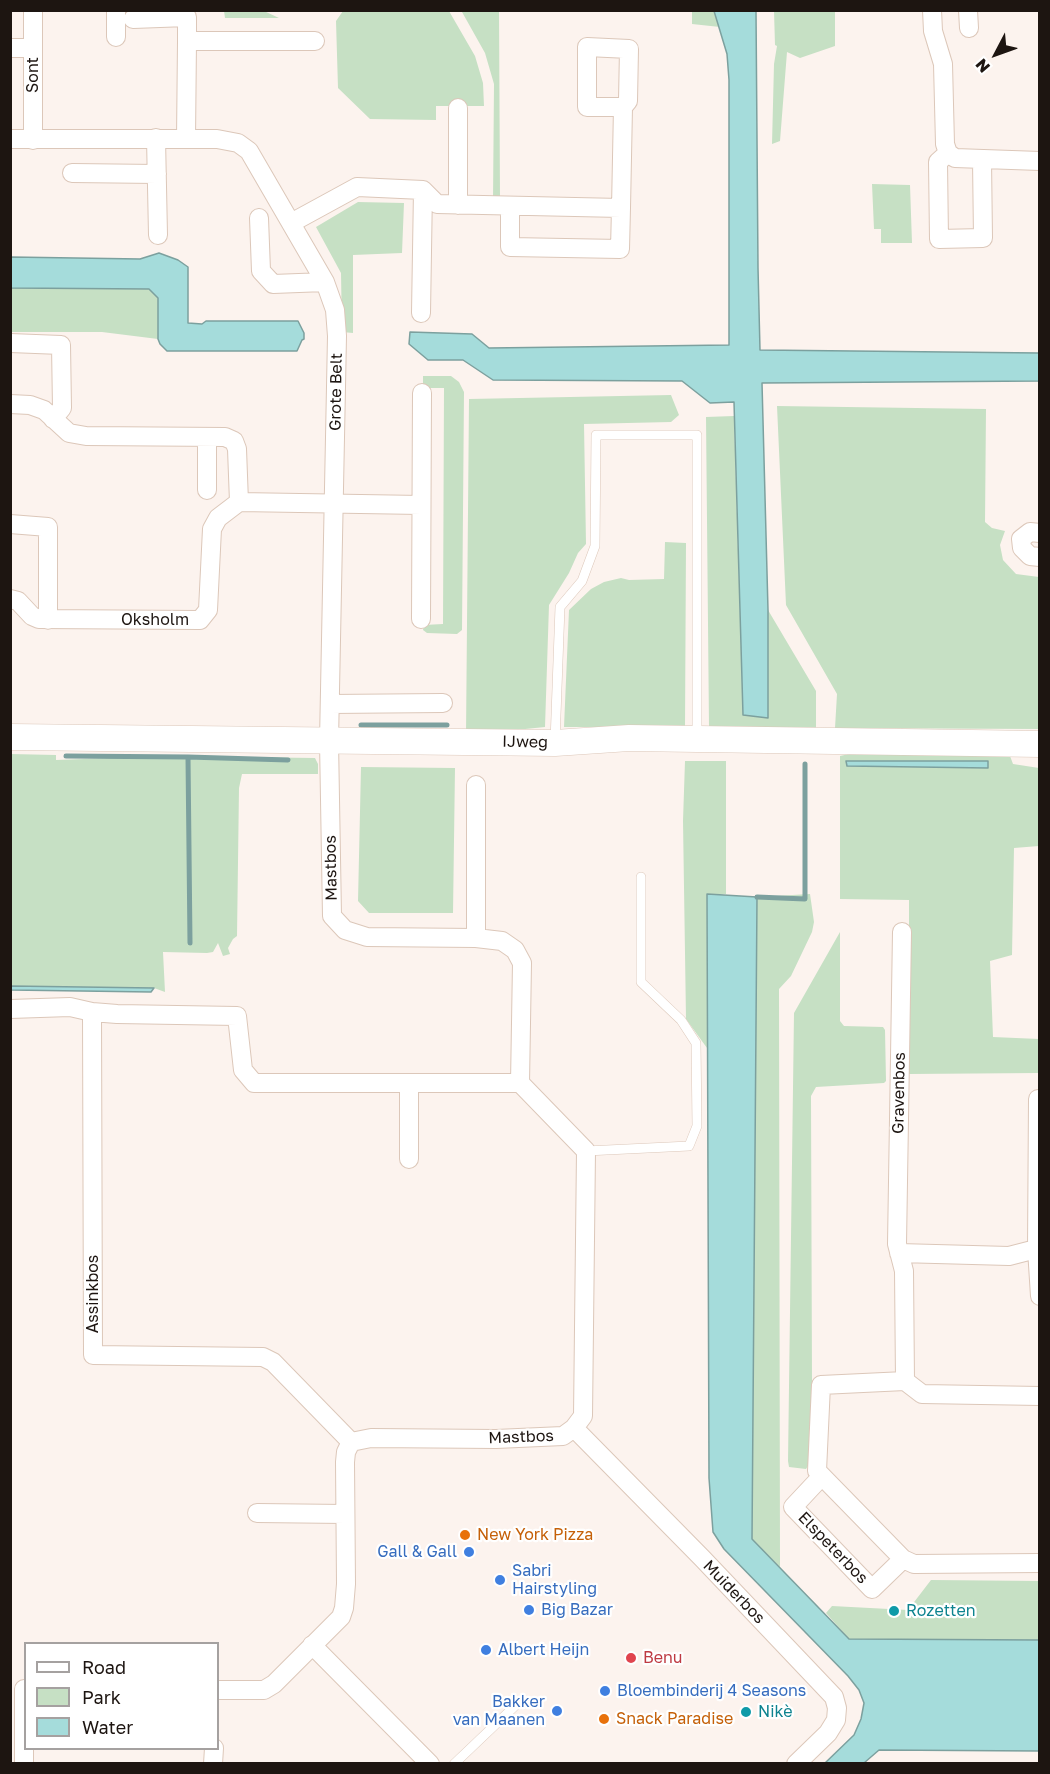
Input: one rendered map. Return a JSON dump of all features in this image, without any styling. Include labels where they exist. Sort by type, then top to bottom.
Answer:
[{"type":"street","name":"Sont","points":[[33,10],[33,140]]},
{"type":"street","points":[[116,10],[116,37]]},
{"type":"street","points":[[932,10],[933,31],[943,64],[945,144],[948,153],[955,158],[1040,160]]},
{"type":"street","points":[[133,19],[191,13],[187,41],[186,139]]},
{"type":"street","points":[[187,41],[315,40]]},
{"type":"street","points":[[10,48],[33,48]]},
{"type":"street","points":[[510,207],[510,247],[620,249],[623,107]]},
{"type":"street","points":[[458,108],[458,205]]},
{"type":"street","points":[[156,138],[158,235]]},
{"type":"street","name":"Grote Belt","points":[[10,139],[217,139],[238,143],[249,151],[325,282],[335,310],[337,336],[329,741]]},
{"type":"street","points":[[948,153],[938,162],[939,239],[983,238],[982,160]]},
{"type":"street","points":[[72,174],[157,174]]},
{"type":"street","points":[[291,223],[357,187],[423,190],[436,204],[621,208]]},
{"type":"street","points":[[421,313],[423,190]]},
{"type":"street","points":[[259,218],[261,271],[273,284],[325,282]]},
{"type":"street","points":[[10,343],[61,345],[62,408],[53,419]]},
{"type":"street","points":[[421,619],[422,393]]},
{"type":"street","points":[[10,404],[30,405],[44,410],[69,433],[86,436],[225,437],[234,441],[237,449],[239,502],[422,505]]},
{"type":"street","points":[[207,437],[207,490]]},
{"type":"street","name":"Oksholm","points":[[10,599],[18,601],[39,620],[200,620],[208,610],[212,529],[218,518],[239,502]]},
{"type":"street","points":[[10,524],[48,527],[48,620]]},
{"type":"street","points":[[1040,533],[1030,532],[1021,539],[1022,548],[1030,556],[1040,557]]},
{"type":"street","points":[[330,704],[443,703]]},
{"type":"street","name":"IJweg","points":[[10,738],[555,743],[629,738],[1040,744]]},
{"type":"street","name":"Mastbos","points":[[329,741],[332,916],[345,930],[367,937],[476,938],[502,941],[515,950],[522,963],[520,1083]]},
{"type":"street","points":[[476,785],[476,938]]},
{"type":"street","name":"Gravenbos","points":[[902,932],[897,1233],[904,1271],[905,1381]]},
{"type":"street","points":[[10,1008],[70,1007],[117,1014],[237,1016],[243,1070],[254,1083],[520,1083],[585,1151]]},
{"type":"street","name":"Assinkbos","points":[[92,1012],[93,1355],[263,1357],[273,1362],[351,1442]]},
{"type":"street","points":[[409,1084],[409,1159]]},
{"type":"street","points":[[1038,1099],[1040,1296]]},
{"type":"street","name":"Mastbos","points":[[351,1442],[371,1438],[563,1436],[574,1428],[583,1416],[585,1151]]},
{"type":"street","points":[[899,1253],[1009,1256],[1038,1249]]},
{"type":"street","points":[[1040,1396],[922,1394],[905,1381],[821,1385],[820,1474],[903,1560],[914,1564],[1040,1563]]},
{"type":"street","name":"Muiderbos","points":[[574,1428],[834,1697],[837,1708],[836,1720],[828,1733],[796,1764]]},
{"type":"street","points":[[219,1690],[264,1690],[274,1684],[341,1617],[346,1584],[345,1462],[346,1452],[351,1442]]},
{"type":"street","name":"Elspeterbos","points":[[820,1474],[793,1507],[872,1589],[903,1560]]},
{"type":"street","points":[[257,1513],[345,1514]]},
{"type":"street","points":[[312,1645],[430,1764]]},
{"type":"street","points":[[20,1688],[24,1764]]},
{"type":"lane","points":[[555,743],[560,607],[582,581],[595,546],[596,435],[697,435],[697,739]]},
{"type":"lane","points":[[585,1151],[688,1146],[697,1126],[696,1043],[681,1020],[641,982],[641,877]]},
{"type":"lane","points":[[454,1764],[516,1704]]},
{"type":"green space","points":[[465,10],[525,11],[499,11],[500,199],[493,200],[494,84],[485,53],[462,12]]},
{"type":"green space","points":[[224,11],[264,11],[279,18],[225,18]]},
{"type":"green space","points":[[343,11],[449,11],[475,56],[483,83],[484,106],[436,106],[436,120],[370,119],[338,88],[336,21]]},
{"type":"green space","points":[[692,11],[714,11],[720,27],[692,24]]},
{"type":"green space","points":[[774,11],[835,11],[835,46],[800,58],[787,52],[780,141],[772,144],[774,64],[777,46],[775,45]]},
{"type":"green space","points":[[872,184],[910,185],[912,243],[881,243],[881,229],[874,229]]},
{"type":"green space","points":[[358,202],[404,203],[402,253],[353,255],[353,333],[342,332],[341,273],[316,227]]},
{"type":"green space","points":[[11,288],[149,289],[158,298],[158,339],[102,332],[11,332]]},
{"type":"green space","points":[[423,376],[451,376],[459,382],[464,392],[462,630],[457,634],[427,633],[423,630],[424,625],[443,624],[444,388],[423,388]]},
{"type":"green space","points":[[671,395],[679,415],[671,422],[584,424],[586,544],[578,553],[569,573],[549,605],[545,727],[466,735],[469,399]]},
{"type":"green space","points":[[777,406],[986,409],[985,522],[992,528],[1005,531],[1000,545],[1003,560],[1016,574],[1039,577],[1039,729],[835,728],[837,694],[786,605]]},
{"type":"green space","points":[[734,416],[743,715],[768,717],[768,610],[816,691],[816,728],[709,727],[706,417]]},
{"type":"green space","points":[[665,542],[686,543],[685,727],[564,727],[569,610],[591,589],[604,582],[621,578],[629,580],[664,579]]},
{"type":"green space","points":[[858,752],[1010,756],[1013,764],[1039,768],[1039,846],[1014,848],[1012,955],[990,961],[993,1037],[1039,1039],[1039,1073],[909,1074],[909,900],[840,899],[840,756]],"holes":[[[846,761],[988,761],[988,768],[847,766]]]},
{"type":"green space","points":[[10,754],[56,755],[56,760],[166,756],[315,758],[318,764],[318,774],[242,774],[239,788],[237,936],[228,948],[230,954],[223,956],[218,943],[213,952],[207,953],[163,952],[165,992],[154,988],[11,986]]},
{"type":"green space","points":[[685,761],[726,761],[726,894],[707,895],[707,1048],[686,1019],[683,821]]},
{"type":"green space","points":[[361,767],[455,768],[453,913],[369,913],[358,901]]},
{"type":"green space","points":[[810,894],[814,922],[812,932],[791,976],[779,989],[780,1567],[751,1539],[757,897]]},
{"type":"green space","points":[[840,932],[840,1021],[844,1026],[883,1027],[885,1030],[886,1081],[884,1083],[816,1087],[811,1096],[812,1384],[806,1469],[789,1467],[788,1461],[794,1013]]},
{"type":"green space","points":[[931,1580],[1039,1581],[1039,1640],[849,1639],[826,1613],[832,1606],[908,1610]]},
{"type":"water","points":[[714,11],[756,11],[760,350],[1039,353],[1039,381],[762,383],[768,610],[768,718],[743,715],[734,402],[710,403],[682,381],[493,380],[463,360],[428,360],[409,344],[410,332],[472,334],[489,348],[729,345],[729,80],[727,54]]},
{"type":"water","points":[[159,253],[178,260],[188,267],[188,323],[298,321],[304,333],[304,339],[297,351],[167,351],[158,339],[158,298],[149,289],[11,288],[11,257],[140,259]]},
{"type":"water","points":[[846,761],[988,761],[988,768],[847,766]]},
{"type":"water","points":[[707,894],[757,897],[752,1539],[849,1639],[1039,1640],[1039,1751],[879,1750],[864,1763],[825,1763],[854,1735],[861,1719],[864,1703],[859,1690],[724,1549],[713,1532],[709,1478]]},
{"type":"water","points":[[11,986],[154,988],[151,992],[11,990]]},
{"type":"waterway","points":[[361,725],[447,725]]},
{"type":"waterway","points":[[66,756],[188,757]]},
{"type":"waterway","points":[[190,943],[188,757],[288,760]]},
{"type":"waterway","points":[[757,897],[805,899],[805,764]]},
{"type":"place","name":"New York Pizza","points":[[465,1535]]},
{"type":"place","name":"Gall & Gall","points":[[469,1552]]},
{"type":"place","name":"Sabri Hairstyling","points":[[500,1580]]},
{"type":"place","name":"Big Bazar","points":[[529,1610]]},
{"type":"place","name":"Rozetten","points":[[894,1611]]},
{"type":"place","name":"Albert Heijn","points":[[486,1650]]},
{"type":"place","name":"Benu","points":[[631,1658]]},
{"type":"place","name":"Bloembinderij 4 Seasons","points":[[605,1691]]},
{"type":"place","name":"Bakker van Maanen","points":[[557,1711]]},
{"type":"place","name":"Nikè","points":[[746,1712]]},
{"type":"place","name":"Snack Paradise","points":[[604,1719]]}]
